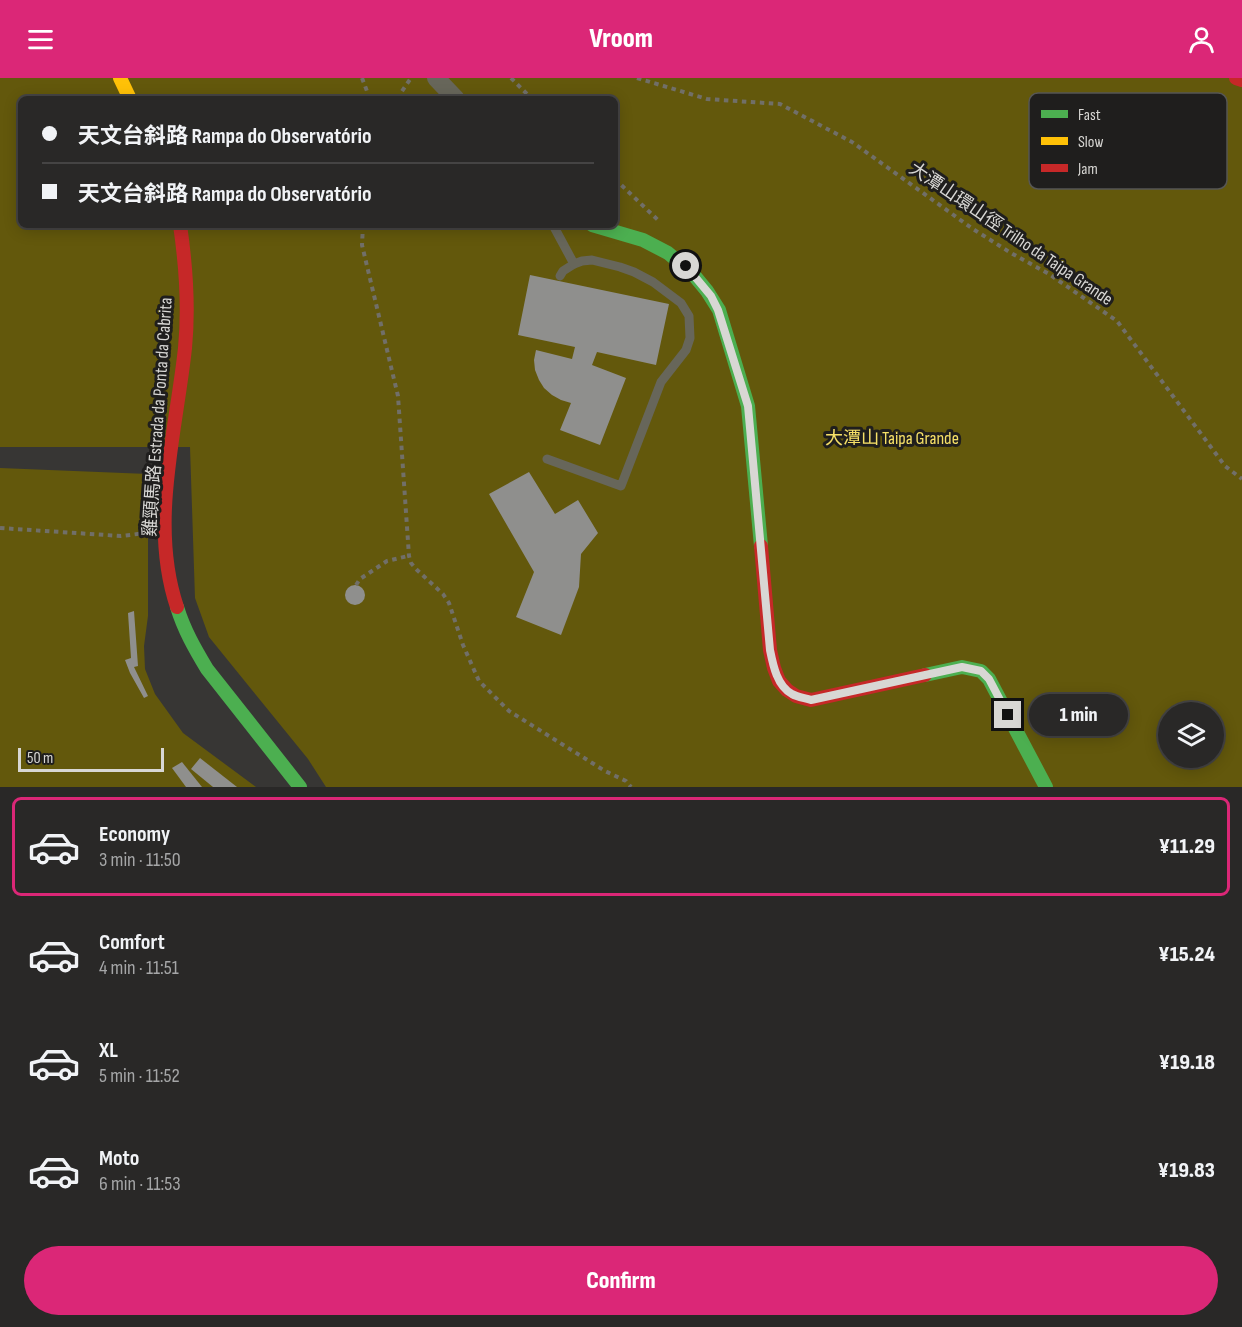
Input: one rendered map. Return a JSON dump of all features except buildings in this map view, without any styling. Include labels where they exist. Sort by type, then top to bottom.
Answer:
[{"type":"street","points":[[120,78],[129,96]]},
{"type":"street","points":[[436,78],[453,96]]},
{"type":"street","points":[[1236,78],[1242,80]]},
{"type":"street","name":"雞頸馬路 Estrada da Ponta da Cabrita","points":[[180,228],[186,313],[185,344],[165,531],[172,591],[183,624],[198,655],[300,787]]},
{"type":"street","points":[[603,228],[657,246],[686,266],[711,296],[718,310],[748,406],[770,650],[774,668],[781,683],[791,694],[811,700],[962,667],[981,671],[989,679],[1046,787]]},
{"type":"lane","points":[[555,228],[574,264]]},
{"type":"lane","points":[[547,459],[621,486],[661,382],[686,350],[690,338],[689,316],[681,303],[653,282],[634,272],[592,260],[567,267],[560,276]]},
{"type":"path","points":[[362,78],[369,96]]},
{"type":"path","points":[[399,96],[411,78]]},
{"type":"path","points":[[511,78],[529,96]]},
{"type":"path","name":"大潭山環山徑 Trilho da Taipa Grande","points":[[638,78],[707,99],[780,104],[852,142],[973,229],[1049,274],[1117,321],[1225,466],[1242,479]]},
{"type":"path","points":[[363,228],[362,245],[398,396],[411,563],[449,603],[463,645],[479,681],[509,711],[626,781],[631,787]]},
{"type":"path","points":[[0,528],[121,536],[151,532]]},
{"type":"path","points":[[356,585],[360,579],[387,561],[409,556]]},
{"type":"green space","name":"大潭山 Taipa Grande","points":[[0,78],[1242,78],[1242,787],[326,787],[308,759],[209,637],[195,598],[190,447],[0,447]]},
{"type":"green space","points":[[0,468],[148,474],[148,616],[144,646],[145,669],[155,694],[183,733],[256,787],[0,787]]},
{"type":"traffic: fast","points":[[602,228],[643,240],[668,253],[693,274],[719,310],[748,406],[761,546]]},
{"type":"traffic: fast","points":[[177,607],[186,631],[207,669],[300,787]]},
{"type":"traffic: fast","points":[[925,675],[962,667],[981,671],[989,679],[1046,787]]},
{"type":"traffic: slow","points":[[120,78],[129,96]]},
{"type":"traffic: jam","points":[[1236,78],[1242,80]]},
{"type":"traffic: jam","points":[[177,607],[169,576],[165,543],[165,511],[187,317],[180,228]]},
{"type":"traffic: jam","points":[[761,546],[770,650],[779,681],[787,690],[796,696],[811,700],[925,675]]},
{"type":"route","points":[[686,266],[711,296],[718,310],[748,406],[770,650],[774,668],[781,683],[791,694],[811,700],[962,667],[981,671],[989,679],[1008,715]]}]
